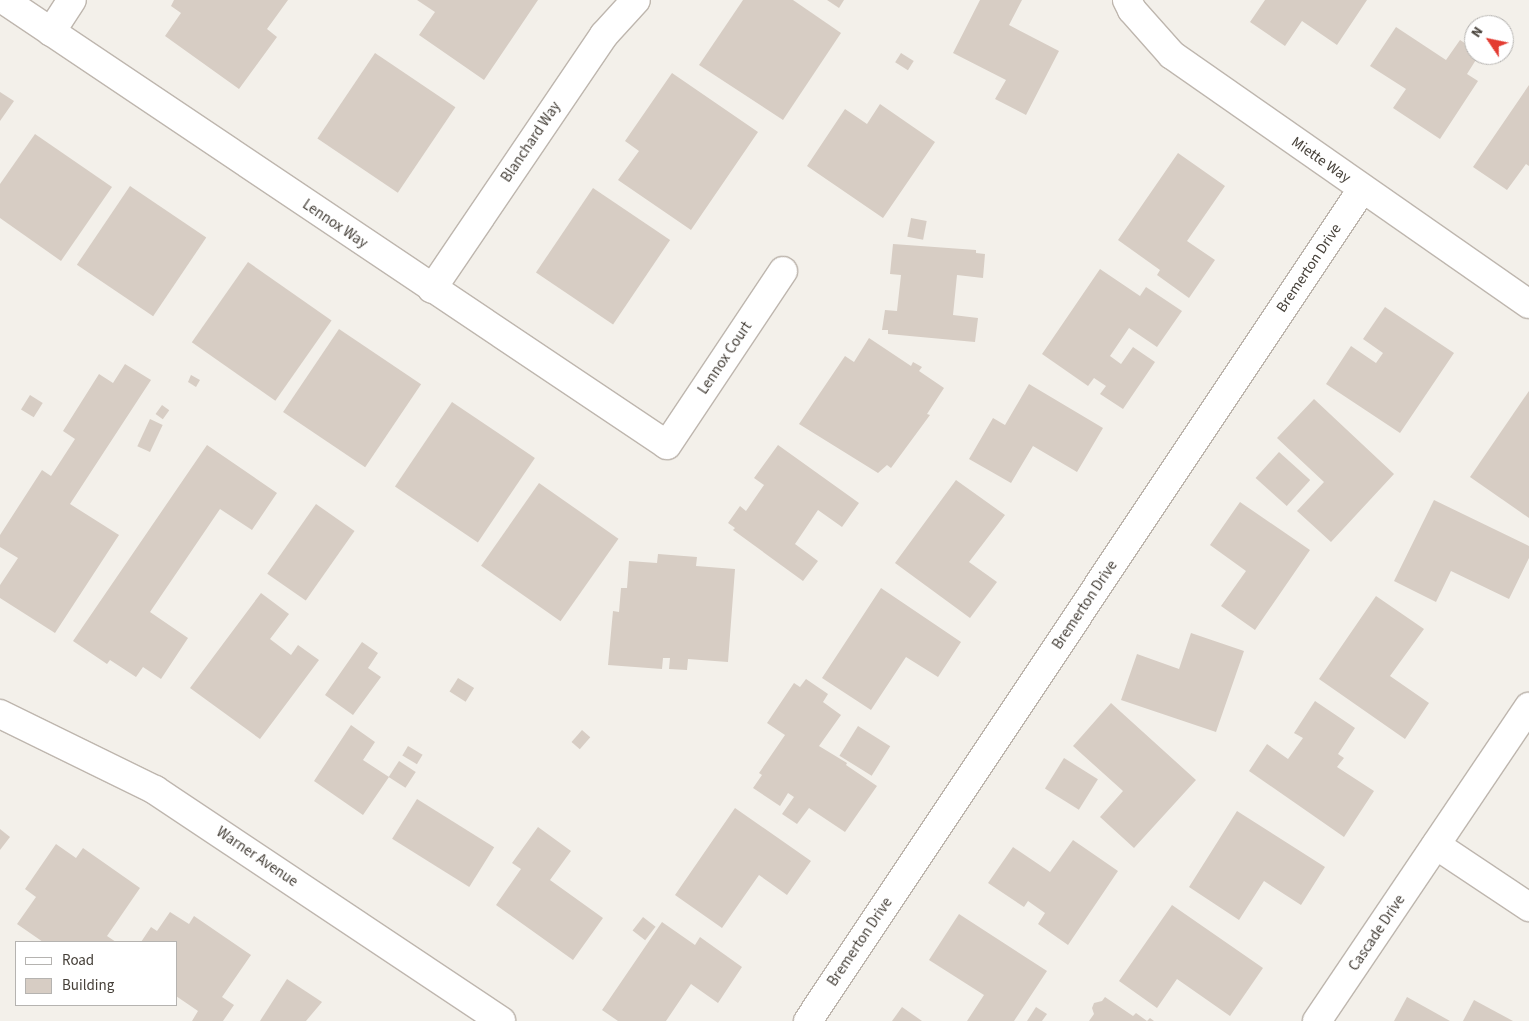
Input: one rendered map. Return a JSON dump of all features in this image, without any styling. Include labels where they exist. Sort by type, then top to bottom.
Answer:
[{"type":"street","name":"Lennox Way","points":[[4,0],[667,445]]},
{"type":"street","points":[[51,32],[72,0]]},
{"type":"street","name":"Blanchard Way","points":[[432,289],[604,35],[636,0]]},
{"type":"street","name":"Miette Way","points":[[1127,0],[1132,10],[1172,55],[1529,304]]},
{"type":"street","name":"Bremerton Drive","points":[[808,1021],[1362,189]]},
{"type":"street","name":"Lennox Court","points":[[667,445],[783,271]]},
{"type":"street","name":"Cascade Drive","points":[[1317,1021],[1529,707]]},
{"type":"street","name":"Warner Avenue","points":[[0,714],[155,790],[501,1021]]},
{"type":"street","points":[[1436,845],[1529,908]]},
{"type":"building","points":[[174,0],[288,0],[267,29],[277,37],[239,89],[165,36],[181,13],[171,6]]},
{"type":"building","points":[[417,0],[538,0],[484,80],[419,35],[435,12]]},
{"type":"building","points":[[743,0],[793,0],[841,33],[783,120],[699,65]]},
{"type":"building","points":[[827,0],[844,0],[839,8]]},
{"type":"building","points":[[980,0],[1022,0],[1009,25],[1059,51],[1026,115],[995,99],[1006,80],[953,53]]},
{"type":"building","points":[[1265,0],[1367,0],[1337,45],[1302,21],[1285,46],[1250,22]]},
{"type":"building","points":[[1396,27],[1446,60],[1460,40],[1464,43],[1464,65],[1473,65],[1467,74],[1478,81],[1440,139],[1393,108],[1406,89],[1370,66]]},
{"type":"building","points":[[375,53],[455,107],[398,193],[317,138]]},
{"type":"building","points":[[901,53],[914,61],[908,70],[895,62]]},
{"type":"building","points":[[672,73],[758,132],[691,230],[618,180],[639,151],[625,141]]},
{"type":"building","points":[[1529,85],[1529,166],[1526,164],[1507,190],[1473,167]]},
{"type":"building","points":[[0,92],[14,101],[0,121]]},
{"type":"building","points":[[880,104],[935,142],[883,218],[807,166],[845,109],[867,124]]},
{"type":"building","points":[[35,134],[112,187],[61,261],[0,218],[0,184]]},
{"type":"building","points":[[1178,153],[1225,186],[1187,241],[1215,260],[1189,298],[1157,275],[1160,270],[1118,240]]},
{"type":"building","points":[[130,186],[206,237],[153,316],[77,265]]},
{"type":"building","points":[[593,188],[670,240],[613,325],[536,273]]},
{"type":"building","points":[[911,218],[927,221],[923,240],[907,237]]},
{"type":"building","points":[[893,244],[976,250],[976,253],[985,254],[983,278],[957,275],[953,315],[978,318],[975,342],[888,334],[888,330],[882,330],[885,310],[897,311],[901,275],[890,274]]},
{"type":"building","points":[[248,262],[332,321],[275,401],[192,342]]},
{"type":"building","points":[[1100,269],[1140,296],[1146,287],[1182,311],[1157,347],[1129,328],[1110,356],[1121,364],[1133,347],[1155,362],[1123,409],[1100,394],[1106,386],[1094,378],[1088,386],[1042,354]]},
{"type":"building","points":[[1385,307],[1454,353],[1400,433],[1326,384],[1351,346],[1376,363],[1383,353],[1363,339]]},
{"type":"building","points":[[339,329],[421,384],[365,467],[283,412]]},
{"type":"building","points":[[869,338],[911,366],[913,362],[922,367],[919,371],[944,388],[927,414],[930,415],[891,468],[887,465],[878,473],[799,424],[845,356],[854,362]]},
{"type":"building","points":[[125,364],[151,380],[70,504],[119,535],[55,633],[0,598],[0,585],[18,558],[0,547],[0,535],[42,470],[51,476],[75,439],[63,431],[99,374],[113,383]]},
{"type":"building","points":[[191,375],[200,380],[196,387],[188,382]]},
{"type":"building","points":[[1029,384],[1103,428],[1077,472],[1033,446],[1011,483],[969,459],[993,418],[1005,425]]},
{"type":"building","points":[[1529,391],[1529,518],[1470,477]]},
{"type":"building","points":[[30,395],[43,403],[34,417],[21,409]]},
{"type":"building","points":[[1314,399],[1394,474],[1331,542],[1297,511],[1324,482],[1277,438]]},
{"type":"building","points":[[452,402],[535,458],[478,542],[395,487]]},
{"type":"building","points":[[162,405],[169,410],[163,419],[156,414]]},
{"type":"building","points":[[150,419],[163,425],[150,452],[137,446]]},
{"type":"building","points":[[207,445],[277,493],[252,530],[220,509],[150,612],[188,638],[161,679],[143,667],[136,677],[110,660],[107,664],[73,641]]},
{"type":"building","points":[[778,445],[859,503],[842,527],[818,510],[795,544],[818,561],[803,581],[733,530],[735,528],[728,523],[740,506],[746,511],[764,485],[754,478]]},
{"type":"building","points":[[1279,452],[1310,480],[1287,506],[1256,478]]},
{"type":"building","points":[[956,480],[1005,515],[969,562],[997,582],[970,618],[895,563]]},
{"type":"building","points":[[539,483],[618,539],[561,621],[481,566]]},
{"type":"building","points":[[1434,500],[1529,546],[1529,558],[1509,599],[1451,571],[1436,602],[1394,581]]},
{"type":"building","points":[[1240,502],[1310,550],[1255,630],[1221,606],[1246,571],[1210,545]]},
{"type":"building","points":[[316,504],[355,531],[306,601],[267,574]]},
{"type":"building","points":[[658,554],[697,557],[696,566],[735,569],[728,662],[688,659],[687,670],[669,669],[670,658],[663,658],[662,669],[608,665],[613,611],[619,612],[621,588],[627,588],[629,561],[657,563]]},
{"type":"building","points":[[881,588],[961,642],[938,677],[906,657],[871,710],[822,678]]},
{"type":"building","points":[[261,593],[289,614],[270,639],[291,655],[298,645],[319,660],[260,739],[190,688]]},
{"type":"building","points":[[1376,596],[1424,629],[1390,676],[1429,703],[1405,739],[1319,679]]},
{"type":"building","points":[[1191,633],[1244,651],[1216,732],[1121,700],[1137,654],[1179,669]]},
{"type":"building","points":[[362,642],[378,653],[368,668],[381,677],[353,715],[325,695]]},
{"type":"building","points":[[458,678],[474,688],[466,702],[450,692]]},
{"type":"building","points":[[806,679],[828,694],[823,702],[841,715],[819,746],[847,763],[846,765],[877,786],[845,832],[809,808],[797,824],[782,814],[794,797],[788,793],[780,806],[753,788],[762,775],[759,773],[785,735],[767,723],[794,683],[800,687]]},
{"type":"building","points":[[1315,701],[1355,728],[1338,754],[1344,758],[1337,767],[1374,791],[1344,837],[1249,771],[1267,744],[1288,759],[1303,738],[1294,733]]},
{"type":"building","points":[[1111,703],[1196,780],[1134,848],[1100,817],[1123,791],[1073,746]]},
{"type":"building","points":[[351,725],[375,742],[363,760],[389,777],[363,815],[314,781]]},
{"type":"building","points":[[858,726],[890,746],[872,776],[839,756]]},
{"type":"building","points":[[582,730],[590,737],[580,749],[572,742]]},
{"type":"building","points":[[408,746],[423,755],[417,764],[402,755]]},
{"type":"building","points":[[1064,758],[1098,779],[1079,810],[1045,789]]},
{"type":"building","points":[[399,761],[416,772],[405,788],[389,777]]},
{"type":"building","points":[[417,799],[494,847],[469,887],[392,839]]},
{"type":"building","points":[[735,808],[811,861],[787,895],[759,875],[722,928],[675,895]]},
{"type":"building","points":[[1237,811],[1325,867],[1301,905],[1264,881],[1239,920],[1189,887]]},
{"type":"building","points":[[538,827],[571,851],[550,880],[603,918],[573,960],[496,905],[521,869],[512,863]]},
{"type":"building","points":[[0,829],[10,837],[0,850]]},
{"type":"building","points":[[1073,840],[1118,871],[1068,945],[1038,924],[1045,913],[1028,901],[1024,907],[988,883],[1013,847],[1050,872]]},
{"type":"building","points":[[56,844],[76,858],[83,848],[140,888],[107,936],[114,941],[42,941],[17,924],[36,897],[25,889]]},
{"type":"building","points":[[1172,905],[1263,968],[1230,1016],[1177,979],[1157,1008],[1119,981]]},
{"type":"building","points":[[170,912],[189,924],[194,916],[251,955],[222,997],[234,1005],[223,1021],[192,1021],[198,1011],[178,997],[178,941],[142,941],[151,927],[157,931]]},
{"type":"building","points":[[959,914],[1047,971],[1014,1021],[967,1021],[984,995],[929,960]]},
{"type":"building","points":[[643,917],[656,927],[645,940],[633,930]]},
{"type":"building","points":[[662,922],[695,945],[700,937],[742,967],[718,1003],[691,984],[666,1021],[618,1021],[602,1010]]},
{"type":"building","points":[[287,979],[322,1002],[306,1021],[260,1021]]},
{"type":"building","points":[[1105,997],[1133,1016],[1136,1013],[1147,1021],[1089,1021],[1094,1014],[1092,1008],[1094,1003],[1102,1001]]},
{"type":"building","points":[[1407,997],[1450,1021],[1394,1021]]},
{"type":"building","points":[[1474,1000],[1513,1021],[1463,1021]]},
{"type":"building","points":[[902,1007],[922,1021],[892,1021]]},
{"type":"building","points":[[1036,1007],[1047,1014],[1042,1021],[1027,1021]]}]
